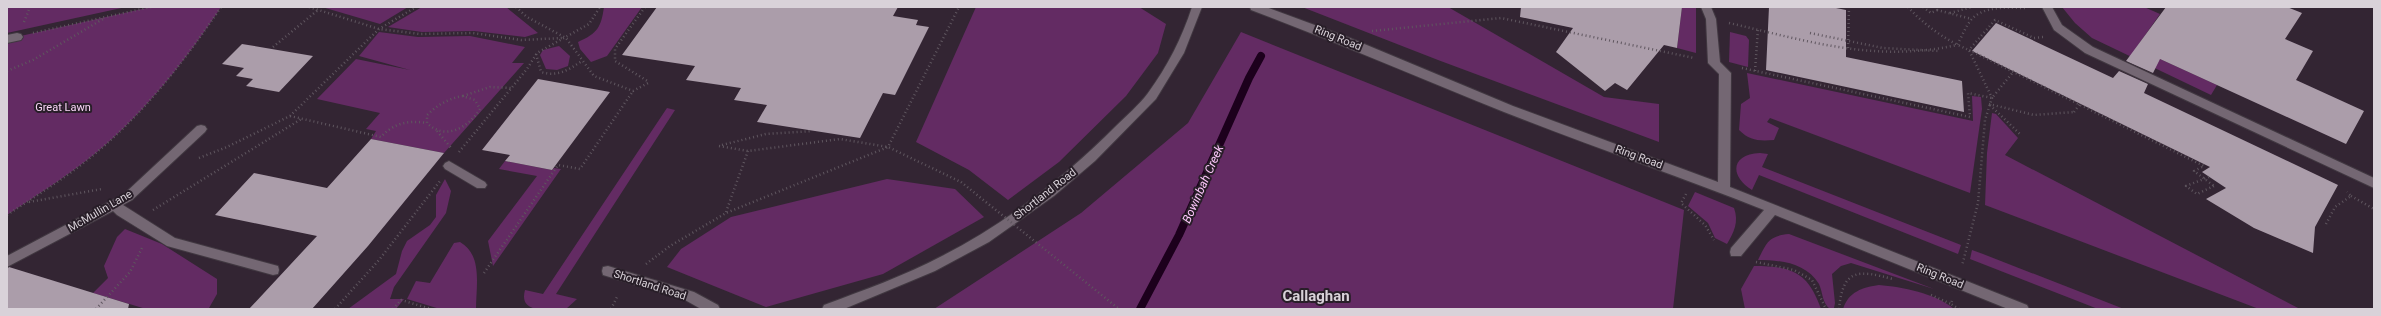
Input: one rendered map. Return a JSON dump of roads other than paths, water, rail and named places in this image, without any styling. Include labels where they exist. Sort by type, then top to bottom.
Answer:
[{"type":"street","name":"Shortland Road","points":[[829,309],[898,283],[964,251],[1026,209],[1083,164],[1115,135],[1152,97],[1175,59],[1197,7]]},
{"type":"street","name":"Ring Road","points":[[1255,7],[1346,41],[1509,109],[1724,189],[2022,309]]},
{"type":"street","points":[[1706,7],[1711,19],[1714,62],[1725,73],[1724,189]]},
{"type":"street","points":[[2047,7],[2058,27],[2089,50],[2374,183]]},
{"type":"street","name":"McMullin Lane","points":[[7,262],[128,197],[201,128]]},
{"type":"street","points":[[449,166],[481,185]]},
{"type":"street","points":[[115,204],[121,212],[171,242],[274,270]]},
{"type":"street","points":[[1736,252],[1773,209]]},
{"type":"street","name":"Shortland Road","points":[[608,272],[689,296],[713,309]]},
{"type":"waterway","name":"Bowinbah Creek","points":[[1140,309],[1179,235],[1249,78],[1261,56]]},
{"type":"district","name":"Callaghan","points":[[1316,296]]},
{"type":"park label","name":"Great Lawn","points":[[63,107]]}]
